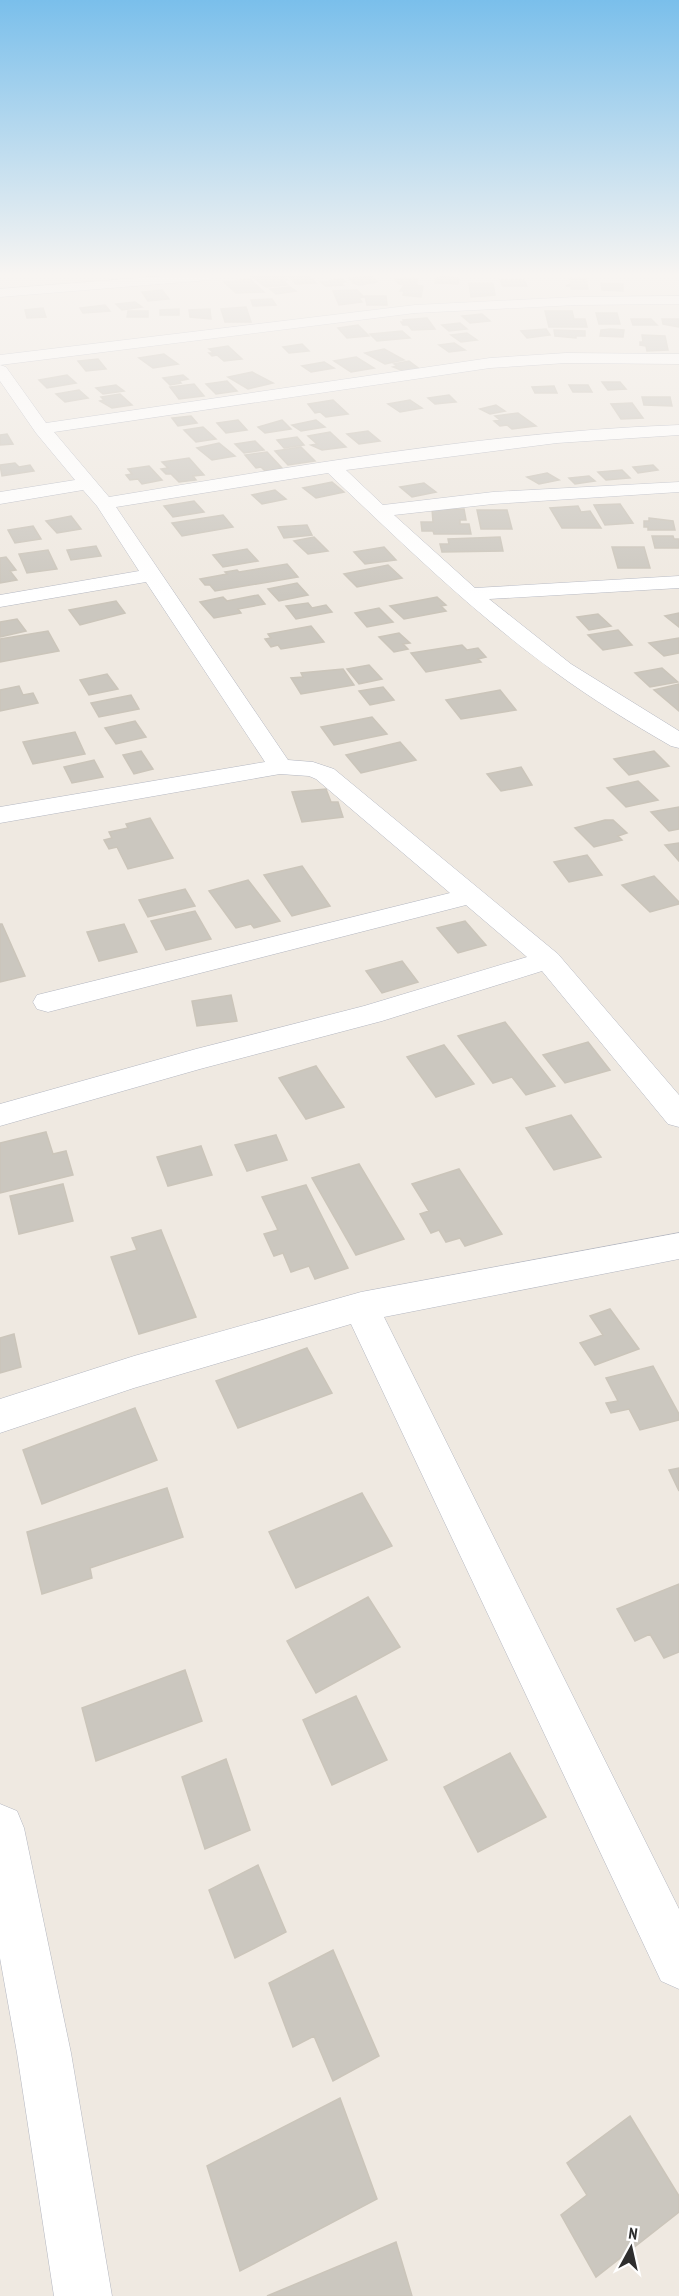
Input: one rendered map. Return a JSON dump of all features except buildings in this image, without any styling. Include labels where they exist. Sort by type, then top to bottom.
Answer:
[{"type":"street","points":[[6,383],[104,503],[280,767]]},
{"type":"street","points":[[42,429],[353,383]]},
{"type":"street","points":[[104,503],[332,466],[528,440],[608,432],[679,430]]},
{"type":"street","points":[[332,466],[433,562],[548,657],[624,709],[679,741]]},
{"type":"street","points":[[0,498],[87,484]]},
{"type":"street","points":[[378,511],[493,498],[679,487]]},
{"type":"street","points":[[0,602],[150,575]]},
{"type":"street","points":[[472,594],[679,582]]},
{"type":"street","points":[[0,815],[280,767],[313,769],[324,774],[548,960],[679,1116]]},
{"type":"street","points":[[48,1002],[470,896]]},
{"type":"street","points":[[0,1115],[196,1059],[371,1014],[548,960]]},
{"type":"street","points":[[0,1416],[134,1372],[361,1307],[679,1246]]},
{"type":"street","points":[[361,1307],[679,1963]]},
{"type":"street","points":[[0,1828],[44,2053],[83,2296]]}]
